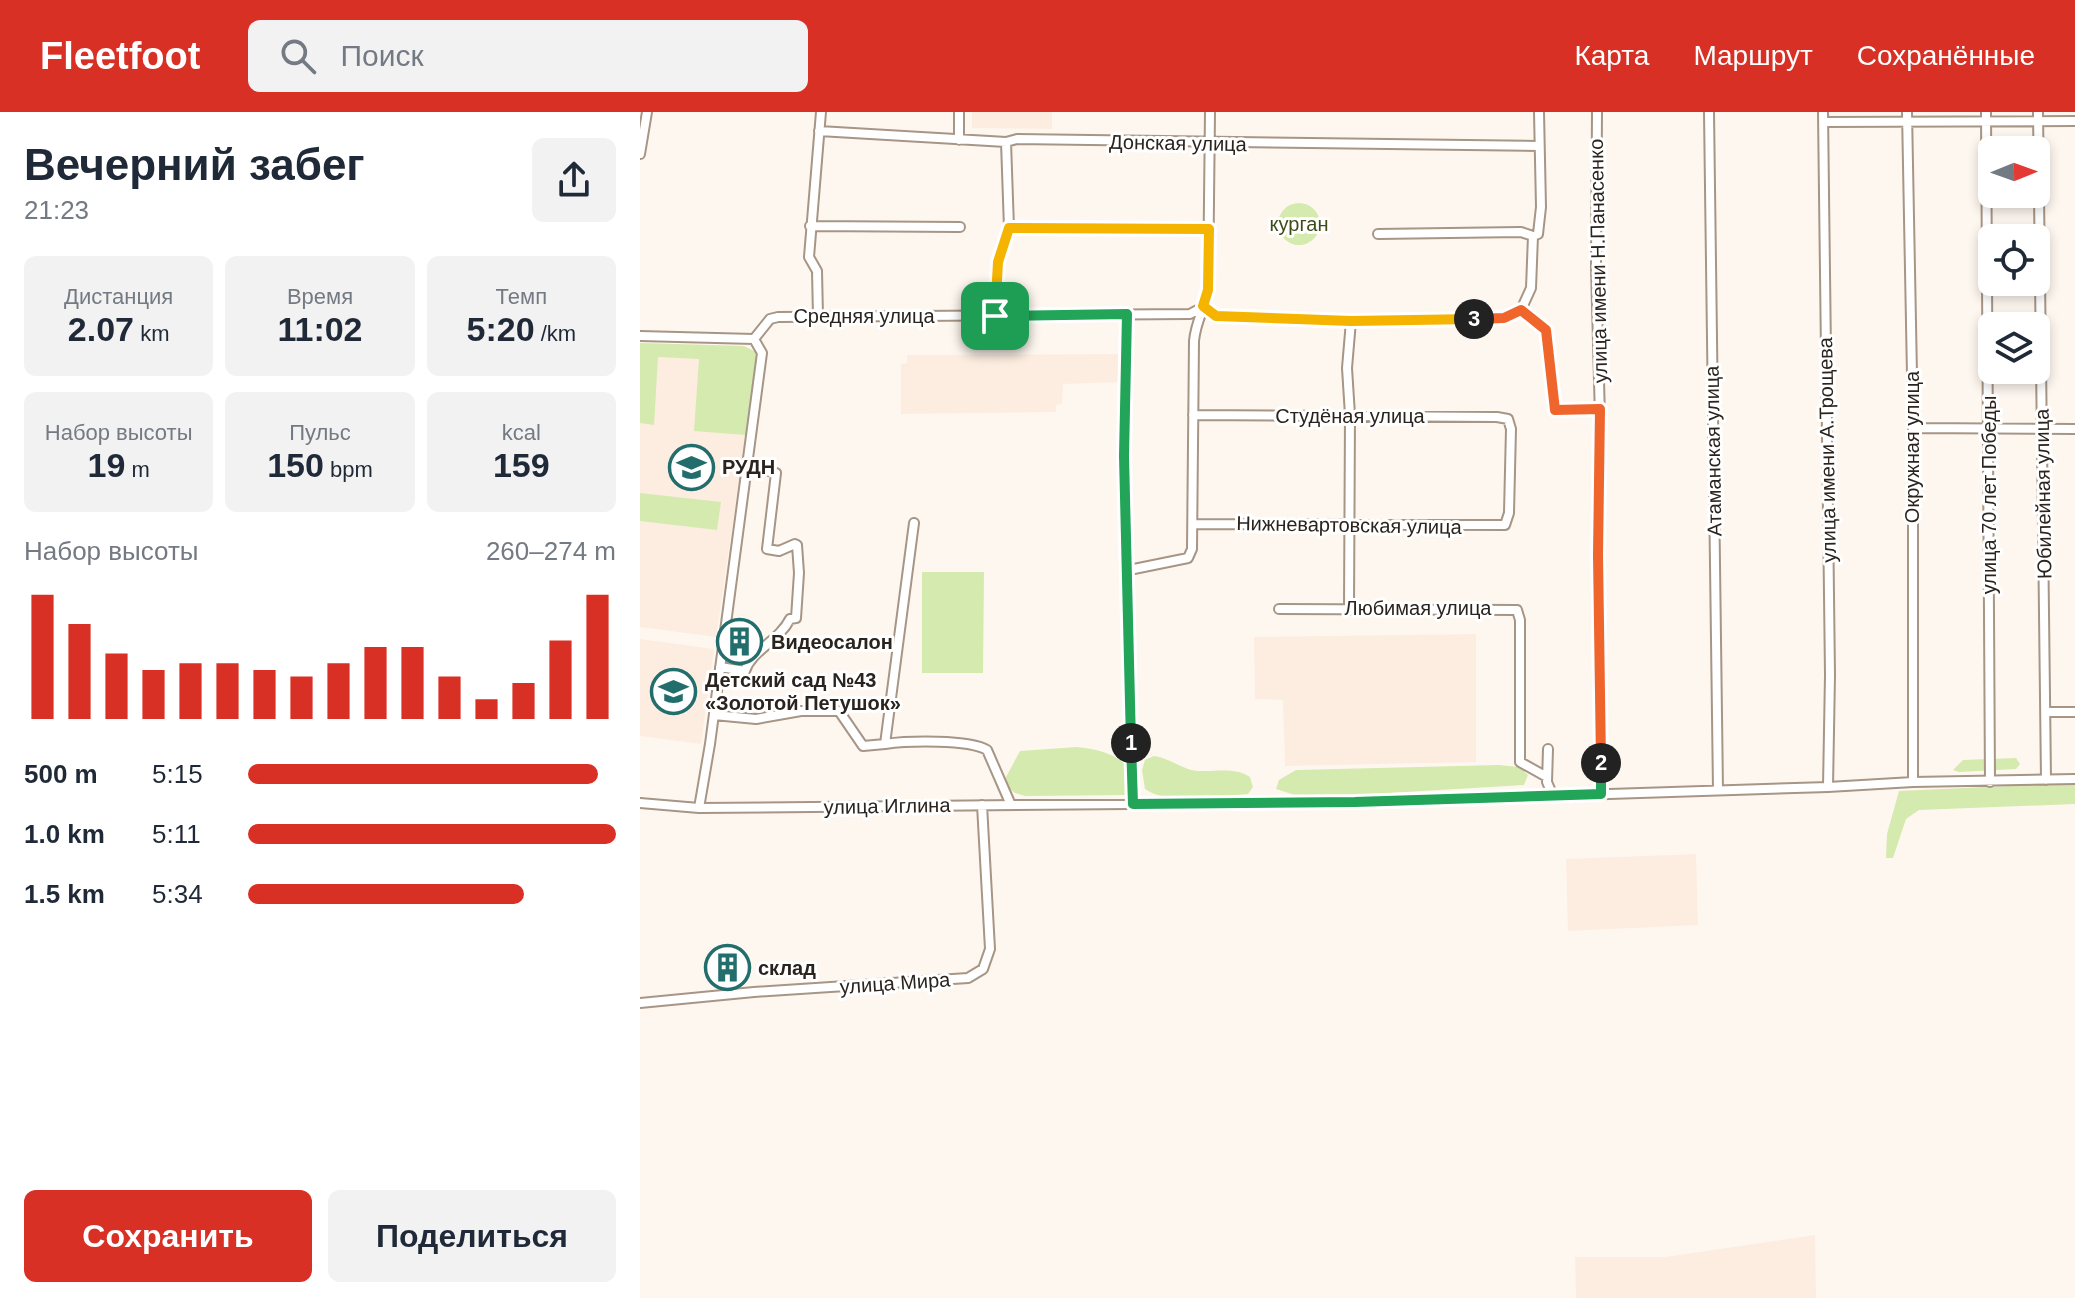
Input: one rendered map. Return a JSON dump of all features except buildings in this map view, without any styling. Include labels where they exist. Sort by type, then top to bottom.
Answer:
[{"type":"street","points":[[640,154],[647,112]]},
{"type":"street","points":[[818,316],[817,271],[809,257],[821,112]]},
{"type":"street","points":[[959,112],[959,140]]},
{"type":"street","points":[[1129,570],[1188,558],[1192,549],[1195,331],[1208,290],[1210,112]]},
{"type":"street","points":[[1203,306],[1216,316],[1235,318],[1351,321],[1504,318],[1521,310],[1531,288],[1541,207],[1539,112]]},
{"type":"street","name":"улица имени Н.Панасенко","points":[[1597,112],[1601,794]]},
{"type":"street","name":"Атаманская улица","points":[[1709,112],[1718,790]]},
{"type":"street","name":"улица имени А.Трощева","points":[[1823,112],[1830,675],[1828,787]]},
{"type":"street","name":"улица 70 лет Победы","points":[[1986,112],[1990,782]]},
{"type":"street","points":[[1823,122],[1907,117],[1986,122],[2038,117],[2075,121]]},
{"type":"street","name":"Окружная улица","points":[[1907,117],[1913,428],[1913,782]]},
{"type":"street","name":"Юбилейная улица","points":[[2038,117],[2046,780]]},
{"type":"street","name":"Донская улица","points":[[819,131],[1006,142],[1017,139],[1210,144],[1539,146]]},
{"type":"street","points":[[995,316],[998,262],[1009,228],[1006,142]]},
{"type":"street","points":[[810,226],[960,227]]},
{"type":"street","points":[[1009,228],[1209,229]]},
{"type":"street","points":[[1378,234],[1521,232],[1536,235]]},
{"type":"street","name":"Средняя улица","points":[[754,339],[770,319],[818,316],[1190,314],[1203,306]]},
{"type":"street","points":[[1521,310],[1546,330],[1555,410],[1600,409]]},
{"type":"street","points":[[1127,314],[1124,456],[1133,804]]},
{"type":"street","points":[[1349,608],[1350,415],[1347,368],[1351,321]]},
{"type":"street","points":[[640,336],[754,339],[762,353],[699,808]]},
{"type":"street","name":"Студёная улица","points":[[1193,415],[1508,419],[1511,429],[1510,499],[1505,525]]},
{"type":"street","points":[[1913,428],[2075,429]]},
{"type":"street","points":[[720,667],[745,671],[748,662],[783,633],[790,619],[796,618],[797,545],[779,551],[767,549],[776,473],[746,465]]},
{"type":"street","points":[[885,744],[914,523]]},
{"type":"street","name":"Нижневартовская улица","points":[[1193,524],[1505,525]]},
{"type":"street","name":"Любимая улица","points":[[1279,609],[1517,610],[1520,620],[1520,762],[1547,777]]},
{"type":"street","points":[[714,715],[756,719],[801,711],[839,711],[863,746],[927,742],[979,745],[987,750],[1011,805]]},
{"type":"street","points":[[2046,712],[2075,712]]},
{"type":"street","points":[[1548,749],[1547,777],[1553,796]]},
{"type":"street","name":"улица Иглина","points":[[640,803],[699,808],[1355,802],[2075,779]]},
{"type":"street","name":"улица Мира","points":[[640,1003],[968,978],[983,969],[990,949],[982,805]]},
{"type":"shaded area","points":[[972,112],[1052,112],[1052,129],[972,128]]},
{"type":"shaded area","name":"РУДН","points":[[640,343],[744,346],[758,353],[716,637],[640,627]]},
{"type":"shaded area","points":[[1122,354],[1122,382],[1063,384],[1062,404],[1056,405],[1056,412],[901,414],[901,364],[907,363],[907,355]]},
{"type":"shaded area","points":[[1476,634],[1476,762],[1285,766],[1283,700],[1255,699],[1254,637]]},
{"type":"shaded area","name":"Детский сад №43 «Золотой Петушок»","points":[[640,639],[714,649],[701,744],[640,736]]},
{"type":"shaded area","points":[[1696,854],[1698,925],[1568,931],[1566,859]]},
{"type":"shaded area","points":[[1815,1235],[1816,1298],[1576,1298],[1575,1257],[1665,1257]]},
{"type":"green space","name":"курган","points":[[1299,203],[1314,209],[1320,224],[1314,239],[1299,245],[1284,239],[1278,224],[1284,209]]},
{"type":"green space","points":[[640,343],[744,346],[758,353],[746,435],[694,431],[699,359],[658,357],[654,425],[640,423]]},
{"type":"green space","points":[[640,493],[721,502],[717,530],[640,521]]},
{"type":"green space","points":[[922,572],[984,572],[983,673],[922,673]]},
{"type":"green space","points":[[1077,747],[1109,754],[1125,764],[1127,795],[1025,796],[1007,787],[1006,777],[1020,751]]},
{"type":"green space","points":[[1154,756],[1191,770],[1243,773],[1250,777],[1253,787],[1248,794],[1209,798],[1180,799],[1155,794],[1145,789],[1142,770],[1145,760]]},
{"type":"green space","points":[[2016,758],[2020,764],[2016,769],[1953,770],[1963,760]]},
{"type":"green space","points":[[1519,767],[1528,775],[1524,785],[1304,798],[1276,789],[1279,780],[1296,770]]},
{"type":"green space","points":[[2075,783],[2075,804],[1919,810],[1906,819],[1893,858],[1886,858],[1887,834],[1899,791]]},
{"type":"place","name":"РУДН","points":[[691,467]]},
{"type":"place","name":"Видеосалон","points":[[740,642]]},
{"type":"place","name":"Детский сад №43 «Золотой Петушок»","points":[[674,692]]},
{"type":"place","name":"склад","points":[[727,968]]},
{"type":"route","points":[[1009,228],[1209,229],[1208,290],[1203,306],[1216,316],[1351,321],[1504,318],[1521,310],[1539,323],[1546,330],[1555,410],[1600,409],[1601,794],[1355,802],[1133,804],[1124,456],[1127,314],[995,316],[998,262],[1009,228]]}]
